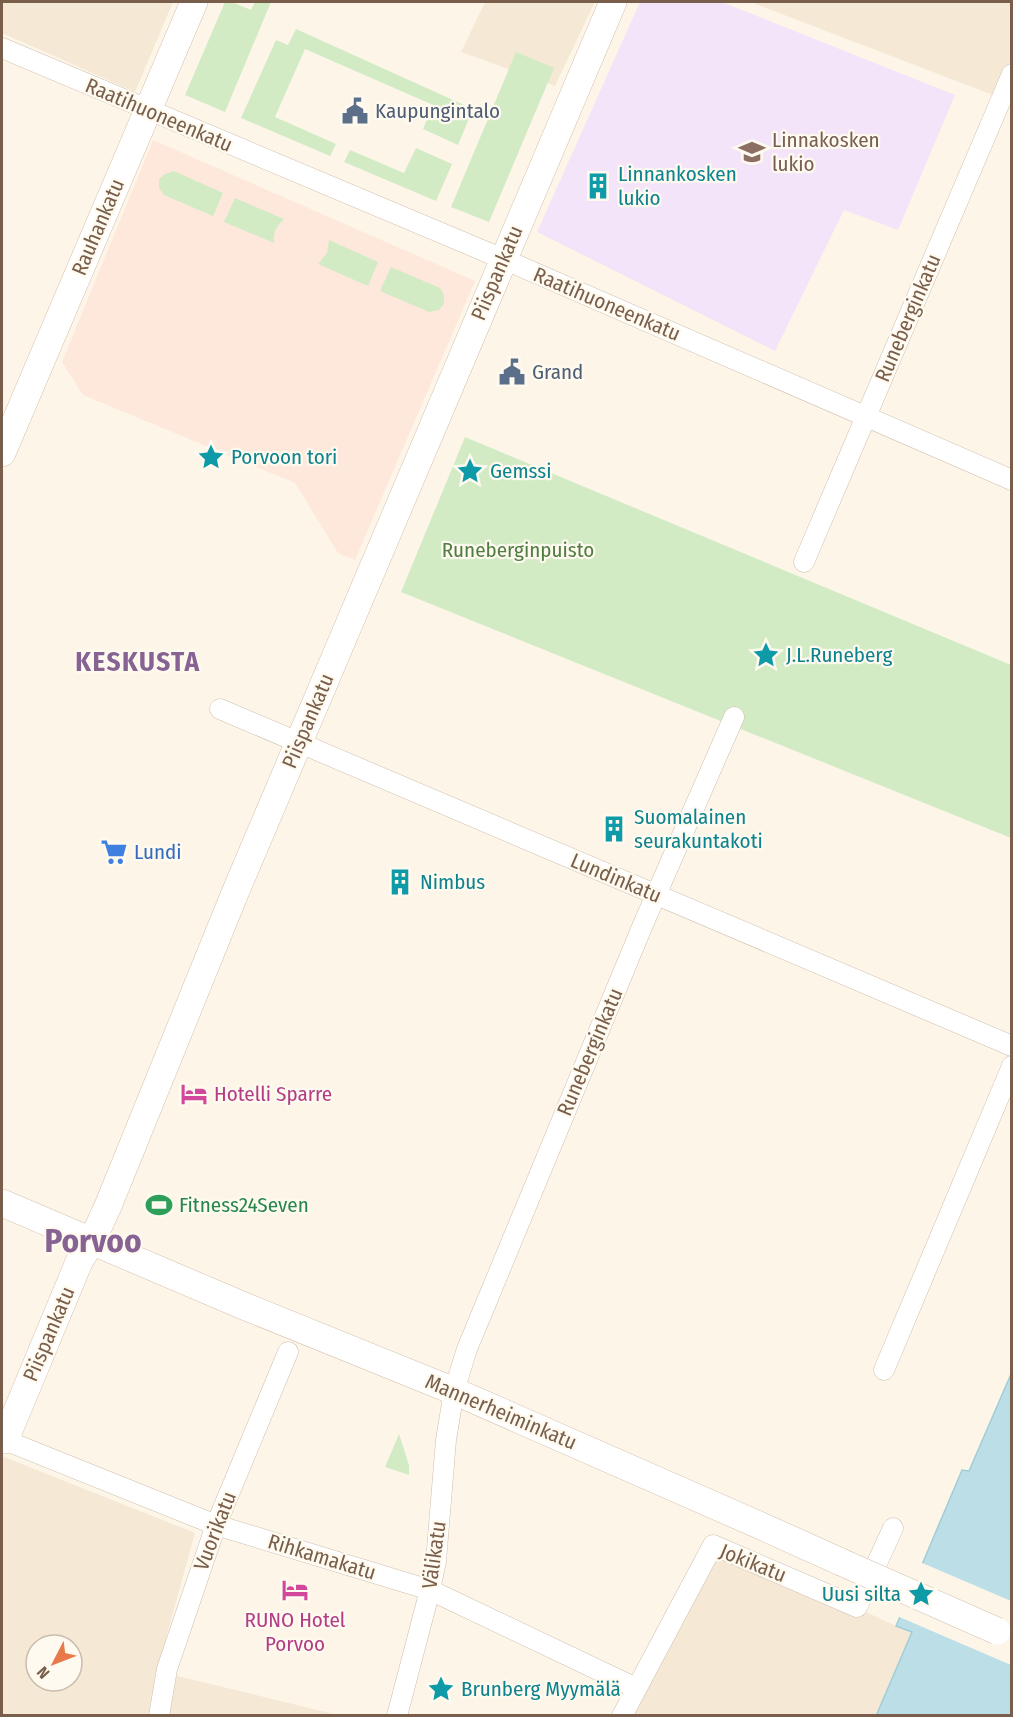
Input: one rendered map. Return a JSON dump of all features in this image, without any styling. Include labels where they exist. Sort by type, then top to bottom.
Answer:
[{"type":"main road","name":"Rauhankatu","points":[[2,453],[194,2]]},
{"type":"main road","name":"Piispankatu","points":[[2,1443],[79,1262],[92,1241],[108,1206],[222,923],[613,2]]},
{"type":"main road","name":"Mannerheiminkatu","points":[[2,1203],[244,1306],[454,1391],[1004,1634]]},
{"type":"street","name":"Raatihuoneenkatu","points":[[2,48],[503,259],[1011,480]]},
{"type":"street","name":"Runeberginkatu","points":[[804,562],[1011,74]]},
{"type":"street","name":"Lundinkatu","points":[[220,709],[1011,1047]]},
{"type":"street","name":"Runeberginkatu","points":[[454,1391],[467,1349],[656,895],[734,717]]},
{"type":"street","points":[[884,1370],[1011,1066]]},
{"type":"street","name":"Vuorikatu","points":[[159,1716],[167,1670],[216,1525],[288,1352]]},
{"type":"street","name":"Välikatu","points":[[397,1716],[436,1561],[446,1440],[454,1391]]},
{"type":"street","name":"Rihkamakatu","points":[[2,1443],[216,1525],[430,1590],[636,1688]]},
{"type":"street","name":"Jokikatu","points":[[622,1716],[713,1545],[857,1607],[893,1528]]},
{"type":"shaded area","points":[[2,2],[173,2],[135,92],[2,33]]},
{"type":"shaded area","points":[[485,2],[595,2],[555,86],[461,52]]},
{"type":"shaded area","name":"Linnakosken lukio","points":[[640,2],[722,2],[955,95],[898,230],[844,210],[775,351],[537,232]]},
{"type":"shaded area","points":[[750,2],[1011,2],[1011,102]]},
{"type":"shaded area","points":[[153,140],[475,281],[355,560],[338,553],[295,483],[83,395],[62,362]]},
{"type":"shaded area","points":[[2,1456],[195,1533],[157,1671],[338,1715],[2,1715]]},
{"type":"shaded area","points":[[722,1545],[912,1632],[876,1715],[630,1716]]},
{"type":"green space","points":[[225,2],[232,2],[251,10],[255,2],[271,2],[225,112],[185,95]]},
{"type":"green space","points":[[296,29],[473,109],[458,145],[423,129],[433,105],[305,49],[275,117],[336,144],[330,156],[241,118],[276,40],[288,45]]},
{"type":"green space","points":[[516,52],[554,68],[489,222],[451,207]]},
{"type":"green space","points":[[416,148],[452,164],[436,201],[344,162],[350,150],[404,173]]},
{"type":"green space","points":[[174,171],[223,193],[213,216],[164,195],[159,188],[159,179]]},
{"type":"green space","points":[[235,198],[284,219],[276,230],[274,243],[224,222]]},
{"type":"green space","points":[[329,240],[378,262],[368,286],[318,264],[327,253]]},
{"type":"green space","points":[[391,267],[440,288],[444,295],[444,304],[439,310],[429,312],[380,291]]},
{"type":"green space","name":"Runeberginpuisto","points":[[465,437],[1011,665],[1011,838],[401,592]]},
{"type":"green space","points":[[399,1434],[409,1465],[409,1475],[385,1467]]},
{"type":"water","points":[[1011,1374],[1011,1715],[876,1716],[912,1632],[896,1626],[962,1470],[969,1471]]},
{"type":"pier","points":[[920,1562],[1011,1601],[1011,1665],[897,1616]]},
{"type":"place","name":"Kaupungintalo","points":[[355,111]]},
{"type":"place","name":"Linnakosken lukio","points":[[752,152]]},
{"type":"place","name":"Linnankosken lukio","points":[[598,186]]},
{"type":"place","name":"Grand","points":[[512,372]]},
{"type":"place","name":"Porvoon tori","points":[[211,457]]},
{"type":"place","name":"Gemssi","points":[[470,471]]},
{"type":"place","name":"J.L.Runeberg","points":[[766,655]]},
{"type":"place","name":"Suomalainen seurakuntakoti","points":[[614,829]]},
{"type":"place","name":"Lundi","points":[[114,852]]},
{"type":"place","name":"Nimbus","points":[[400,882]]},
{"type":"place","name":"Hotelli Sparre","points":[[194,1094]]},
{"type":"place","name":"Fitness24Seven","points":[[159,1205]]},
{"type":"place","name":"RUNO Hotel Porvoo","points":[[295,1590]]},
{"type":"place","name":"Uusi silta","points":[[921,1594]]},
{"type":"place","name":"Brunberg Myymälä","points":[[441,1689]]},
{"type":"district","name":"KESKUSTA","points":[[138,662]]},
{"type":"district","name":"Porvoo","points":[[93,1240]]}]
